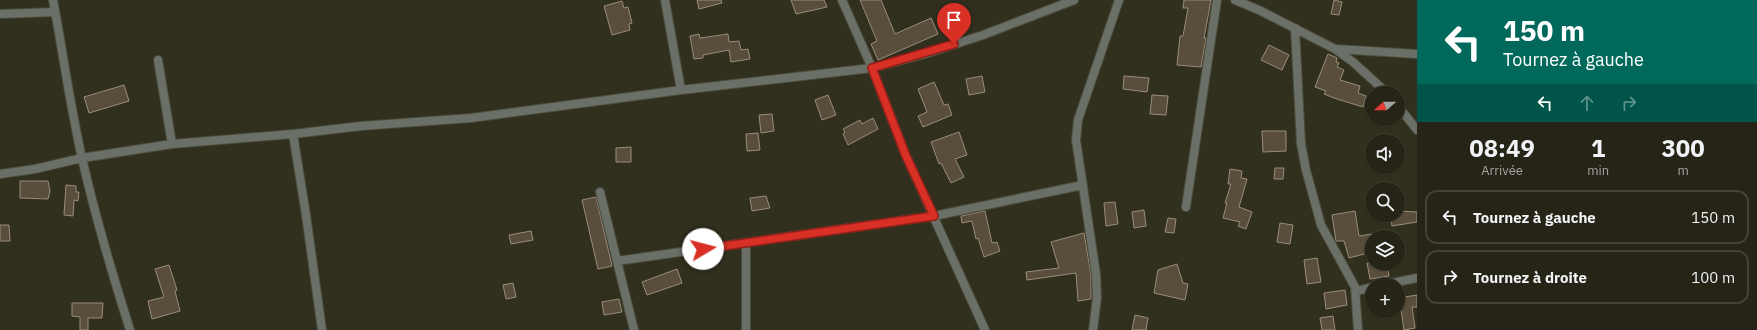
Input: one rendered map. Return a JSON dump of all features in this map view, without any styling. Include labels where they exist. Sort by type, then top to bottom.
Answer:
[{"type":"street","points":[[53,0],[62,59],[82,158],[104,246],[130,330]]},
{"type":"street","points":[[665,0],[681,90]]},
{"type":"street","points":[[842,0],[872,68],[906,156],[985,330]]},
{"type":"street","points":[[0,174],[35,169],[82,158],[172,144],[293,134],[360,126],[471,118],[681,90],[872,68],[925,54],[983,34],[1062,2],[1074,0]]},
{"type":"street","points":[[1093,330],[1097,286],[1091,232],[1082,185],[1076,140],[1078,120],[1119,0]]},
{"type":"street","points":[[1186,207],[1217,0]]},
{"type":"street","points":[[1235,0],[1261,11],[1335,49],[1353,62],[1379,86]]},
{"type":"street","points":[[0,14],[55,12]]},
{"type":"street","points":[[1295,28],[1301,144],[1306,170],[1321,225],[1354,284],[1356,291],[1358,330]]},
{"type":"street","points":[[1335,49],[1417,54]]},
{"type":"street","points":[[158,60],[172,144]]},
{"type":"street","points":[[1405,115],[1417,130]]},
{"type":"street","points":[[293,134],[322,330]]},
{"type":"street","points":[[617,260],[934,216],[1082,185]]},
{"type":"street","points":[[600,192],[634,330]]},
{"type":"street","points":[[746,243],[746,330]]},
{"type":"street","points":[[1405,280],[1417,278]]},
{"type":"street","points":[[1356,291],[1365,289]]},
{"type":"building","points":[[697,0],[721,0],[722,3],[699,9]]},
{"type":"building","points":[[791,0],[824,0],[827,7],[796,14]]},
{"type":"building","points":[[860,0],[881,0],[895,34],[931,18],[938,34],[878,60],[871,44],[877,41]]},
{"type":"building","points":[[1184,0],[1211,0],[1204,38],[1206,38],[1201,67],[1177,65],[1180,36],[1183,36],[1188,8],[1183,8]]},
{"type":"building","points":[[1334,0],[1342,2],[1339,15],[1331,14]]},
{"type":"building","points":[[622,1],[624,8],[628,7],[632,23],[629,24],[630,30],[612,35],[604,6]]},
{"type":"building","points":[[699,34],[700,38],[728,34],[729,42],[739,41],[741,50],[748,49],[750,59],[731,62],[729,50],[703,55],[703,58],[694,59],[690,36]]},
{"type":"building","points":[[1269,45],[1289,55],[1282,70],[1261,60]]},
{"type":"building","points":[[1328,54],[1337,58],[1336,62],[1339,63],[1337,67],[1344,70],[1340,80],[1360,86],[1358,93],[1365,96],[1363,107],[1324,94],[1326,91],[1315,87]]},
{"type":"building","points":[[982,76],[985,92],[969,95],[966,79]]},
{"type":"building","points":[[1124,76],[1149,78],[1147,92],[1123,89]]},
{"type":"building","points":[[934,82],[944,105],[948,104],[952,115],[923,127],[918,116],[927,112],[918,89]]},
{"type":"building","points":[[124,85],[129,101],[89,113],[84,97]]},
{"type":"building","points":[[828,95],[836,115],[822,120],[815,100]]},
{"type":"building","points":[[1152,95],[1168,96],[1166,115],[1150,114]]},
{"type":"building","points":[[772,114],[774,131],[761,133],[759,115]]},
{"type":"building","points":[[873,118],[878,129],[848,145],[843,134],[845,132],[843,129],[860,120],[862,124]]},
{"type":"building","points":[[1262,131],[1286,131],[1286,151],[1263,152]]},
{"type":"building","points":[[959,132],[967,155],[955,159],[964,177],[951,183],[941,163],[939,164],[931,142]]},
{"type":"building","points":[[758,133],[760,150],[747,151],[746,134]]},
{"type":"building","points":[[631,147],[631,162],[616,162],[616,148]]},
{"type":"building","points":[[1275,168],[1284,168],[1283,179],[1274,179]]},
{"type":"building","points":[[1230,169],[1242,171],[1241,178],[1247,179],[1239,207],[1252,212],[1246,229],[1238,226],[1240,222],[1223,218],[1227,203],[1225,203],[1231,184],[1228,184]]},
{"type":"building","points":[[20,181],[48,181],[50,191],[48,199],[20,198]]},
{"type":"building","points":[[66,185],[76,186],[76,192],[79,192],[78,201],[74,200],[73,216],[64,215]]},
{"type":"building","points":[[766,196],[770,208],[752,211],[750,198]]},
{"type":"building","points":[[596,197],[612,266],[598,269],[582,200]]},
{"type":"building","points":[[1115,202],[1118,224],[1106,226],[1104,203]]},
{"type":"building","points":[[1144,210],[1146,226],[1134,228],[1132,212]]},
{"type":"building","points":[[985,211],[992,243],[997,242],[1000,251],[984,257],[978,238],[976,239],[972,221],[962,223],[961,216]]},
{"type":"building","points":[[1355,211],[1359,236],[1365,235],[1365,254],[1349,258],[1344,241],[1336,241],[1332,215]]},
{"type":"building","points":[[1405,211],[1417,212],[1417,222],[1392,226],[1391,222],[1405,222]]},
{"type":"building","points":[[1168,218],[1176,219],[1174,233],[1165,232]]},
{"type":"building","points":[[1280,223],[1293,225],[1290,244],[1277,242]]},
{"type":"building","points":[[0,225],[9,225],[10,241],[0,241]]},
{"type":"building","points":[[531,231],[533,240],[511,244],[509,235]]},
{"type":"building","points":[[1084,233],[1091,275],[1091,299],[1078,301],[1076,273],[1027,280],[1026,272],[1059,268],[1051,242]]},
{"type":"building","points":[[1317,258],[1321,282],[1307,284],[1304,260]]},
{"type":"building","points":[[1177,264],[1183,283],[1188,284],[1185,300],[1154,293],[1158,270]]},
{"type":"building","points":[[169,265],[177,290],[175,291],[180,311],[152,319],[148,301],[164,297],[155,269]]},
{"type":"building","points":[[677,269],[682,283],[647,295],[642,282]]},
{"type":"building","points":[[1368,270],[1388,270],[1389,276],[1370,278]]},
{"type":"building","points":[[513,283],[516,297],[506,299],[503,285]]},
{"type":"building","points":[[1345,290],[1347,305],[1326,309],[1324,293]]},
{"type":"building","points":[[1417,295],[1417,307],[1412,307],[1415,328],[1404,330],[1402,318],[1405,318],[1405,297]]},
{"type":"building","points":[[619,299],[622,312],[604,315],[602,302]]},
{"type":"building","points":[[72,303],[103,303],[102,318],[88,318],[88,330],[80,330],[80,317],[72,316]]},
{"type":"building","points":[[1135,315],[1148,318],[1146,330],[1132,330]]},
{"type":"building","points":[[1333,316],[1335,330],[1322,330],[1320,318]]},
{"type":"route","points":[[703,249],[934,216],[906,156],[872,68],[925,54],[954,44]]}]
